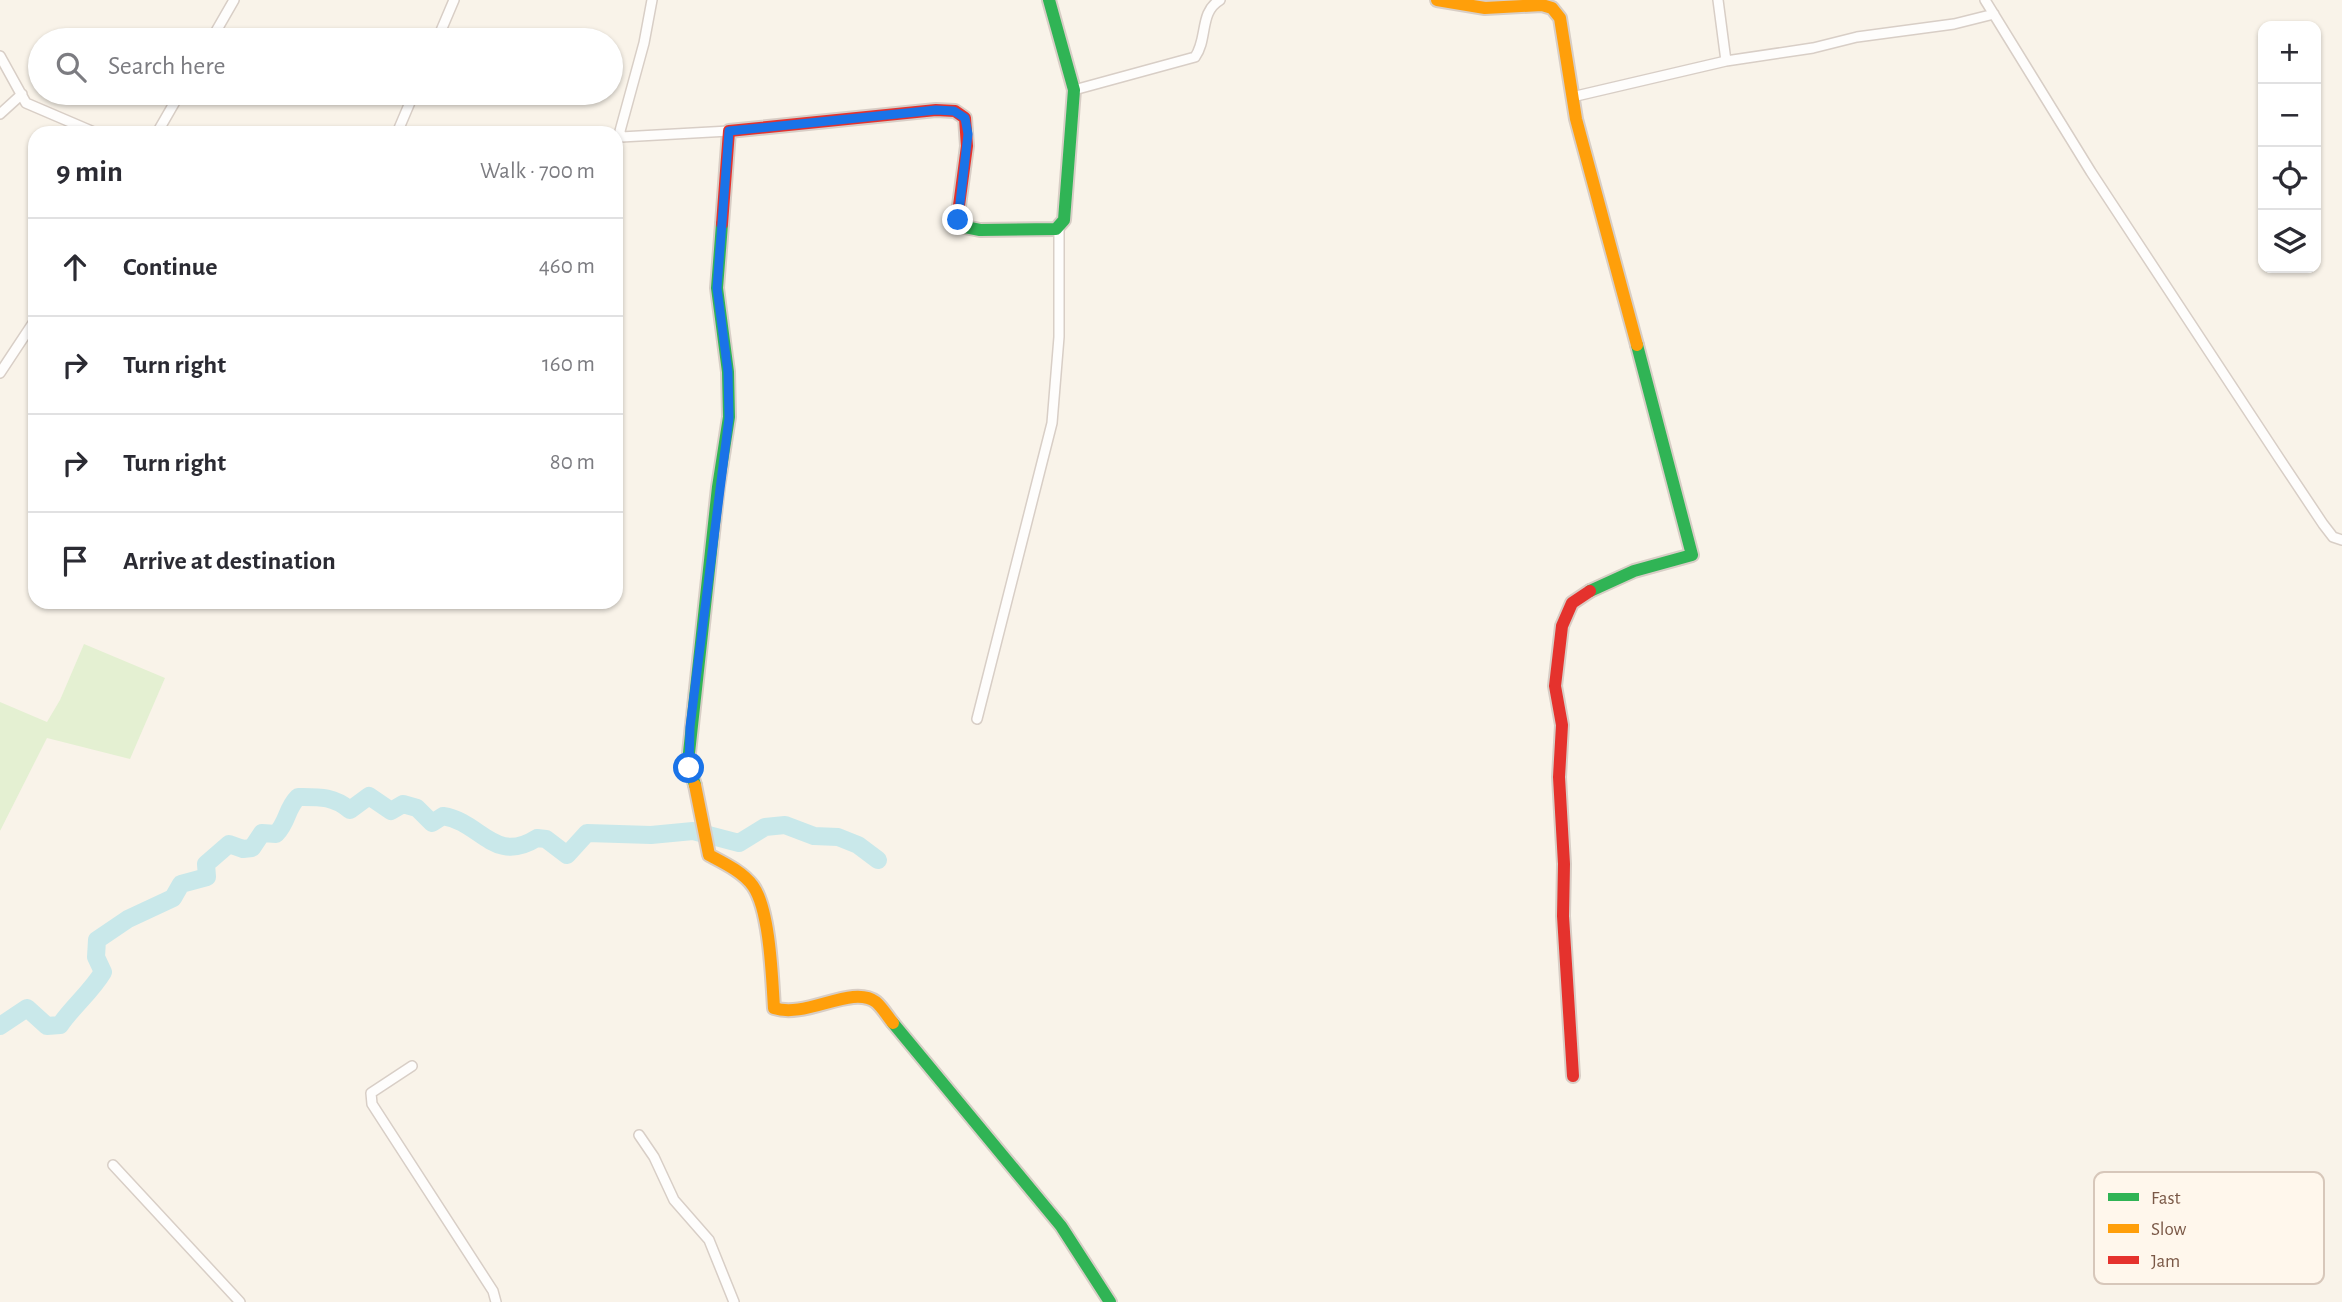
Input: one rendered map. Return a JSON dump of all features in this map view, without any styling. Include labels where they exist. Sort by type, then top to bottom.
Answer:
[{"type":"street","points":[[218,28],[234,0]]},
{"type":"street","points":[[442,28],[454,0]]},
{"type":"street","points":[[622,126],[652,0]]},
{"type":"street","points":[[977,719],[1052,423],[1059,337],[1059,227],[1064,220],[1067,197],[1074,90],[1049,0]]},
{"type":"street","points":[[1074,90],[1195,57],[1208,12],[1220,0]]},
{"type":"street","points":[[1437,0],[1485,8],[1535,5],[1552,8],[1560,18],[1572,97],[1692,550],[1691,556],[1685,559],[1633,571],[1600,584],[1576,599],[1564,618],[1556,686],[1562,733],[1559,777],[1564,864],[1563,916],[1573,1076]]},
{"type":"street","points":[[1718,0],[1726,61]]},
{"type":"street","points":[[1985,0],[2109,201],[2308,504],[2333,537],[2342,540]]},
{"type":"street","points":[[1572,97],[1726,61],[1813,48],[1857,37],[1954,24],[1994,14]]},
{"type":"street","points":[[0,56],[28,104]]},
{"type":"street","points":[[0,114],[22,94]]},
{"type":"street","points":[[31,105],[80,126]]},
{"type":"street","points":[[161,126],[173,105]]},
{"type":"street","points":[[400,126],[409,105]]},
{"type":"street","points":[[623,136],[633,138],[729,131],[904,113],[954,111],[965,118],[968,134],[958,214],[960,226],[980,230],[1043,231],[1059,227]]},
{"type":"street","points":[[729,131],[717,288],[728,372],[729,418],[718,487],[716,527],[688,751],[690,776],[702,810],[709,855],[732,867],[753,886],[769,942],[774,1008],[789,1012],[860,996],[875,1001],[1061,1226],[1110,1302]]},
{"type":"street","points":[[0,373],[28,331]]},
{"type":"street","points":[[412,1066],[371,1093],[372,1104],[493,1291],[496,1302]]},
{"type":"street","points":[[639,1135],[654,1157],[674,1200],[709,1240],[734,1302]]},
{"type":"street","points":[[113,1165],[240,1302]]},
{"type":"green space","points":[[84,644],[165,678],[130,759],[47,738],[0,831],[0,702],[47,722],[60,700]]},
{"type":"waterway","points":[[0,1026],[27,1008],[47,1026],[60,1025],[103,972],[96,957],[97,940],[128,919],[173,898],[181,884],[207,877],[206,864],[229,844],[243,849],[252,848],[262,833],[276,834],[298,797],[332,800],[350,810],[369,796],[391,811],[403,804],[417,808],[432,823],[443,816],[456,820],[488,839],[510,847],[537,838],[546,839],[567,855],[587,833],[651,835],[693,831],[739,843],[765,827],[785,825],[814,836],[838,837],[858,845],[878,860]]},
{"type":"traffic: fast","points":[[958,213],[960,226],[980,230],[1056,229],[1064,220],[1074,90],[1049,0]]},
{"type":"traffic: fast","points":[[695,785],[688,762],[718,487],[729,417],[728,372],[717,288],[722,224]]},
{"type":"traffic: fast","points":[[1590,591],[1634,571],[1692,555],[1637,345]]},
{"type":"traffic: fast","points":[[893,1023],[1061,1226],[1110,1302]]},
{"type":"traffic: slow","points":[[1437,0],[1485,8],[1542,5],[1552,8],[1560,18],[1576,119],[1637,345]]},
{"type":"traffic: slow","points":[[695,785],[709,855],[744,876],[759,897],[767,927],[774,1008],[800,1009],[842,999],[866,998],[876,1002],[893,1023]]},
{"type":"traffic: jam","points":[[722,224],[729,131],[936,110],[955,111],[965,118],[967,146],[958,213]]},
{"type":"traffic: jam","points":[[1573,1076],[1563,916],[1564,864],[1559,777],[1562,725],[1555,686],[1562,626],[1572,603],[1590,591]]},
{"type":"route","points":[[689,768],[690,727],[704,631],[718,487],[729,418],[728,372],[717,288],[729,131],[936,110],[954,111],[965,118],[968,134],[958,220]]}]
